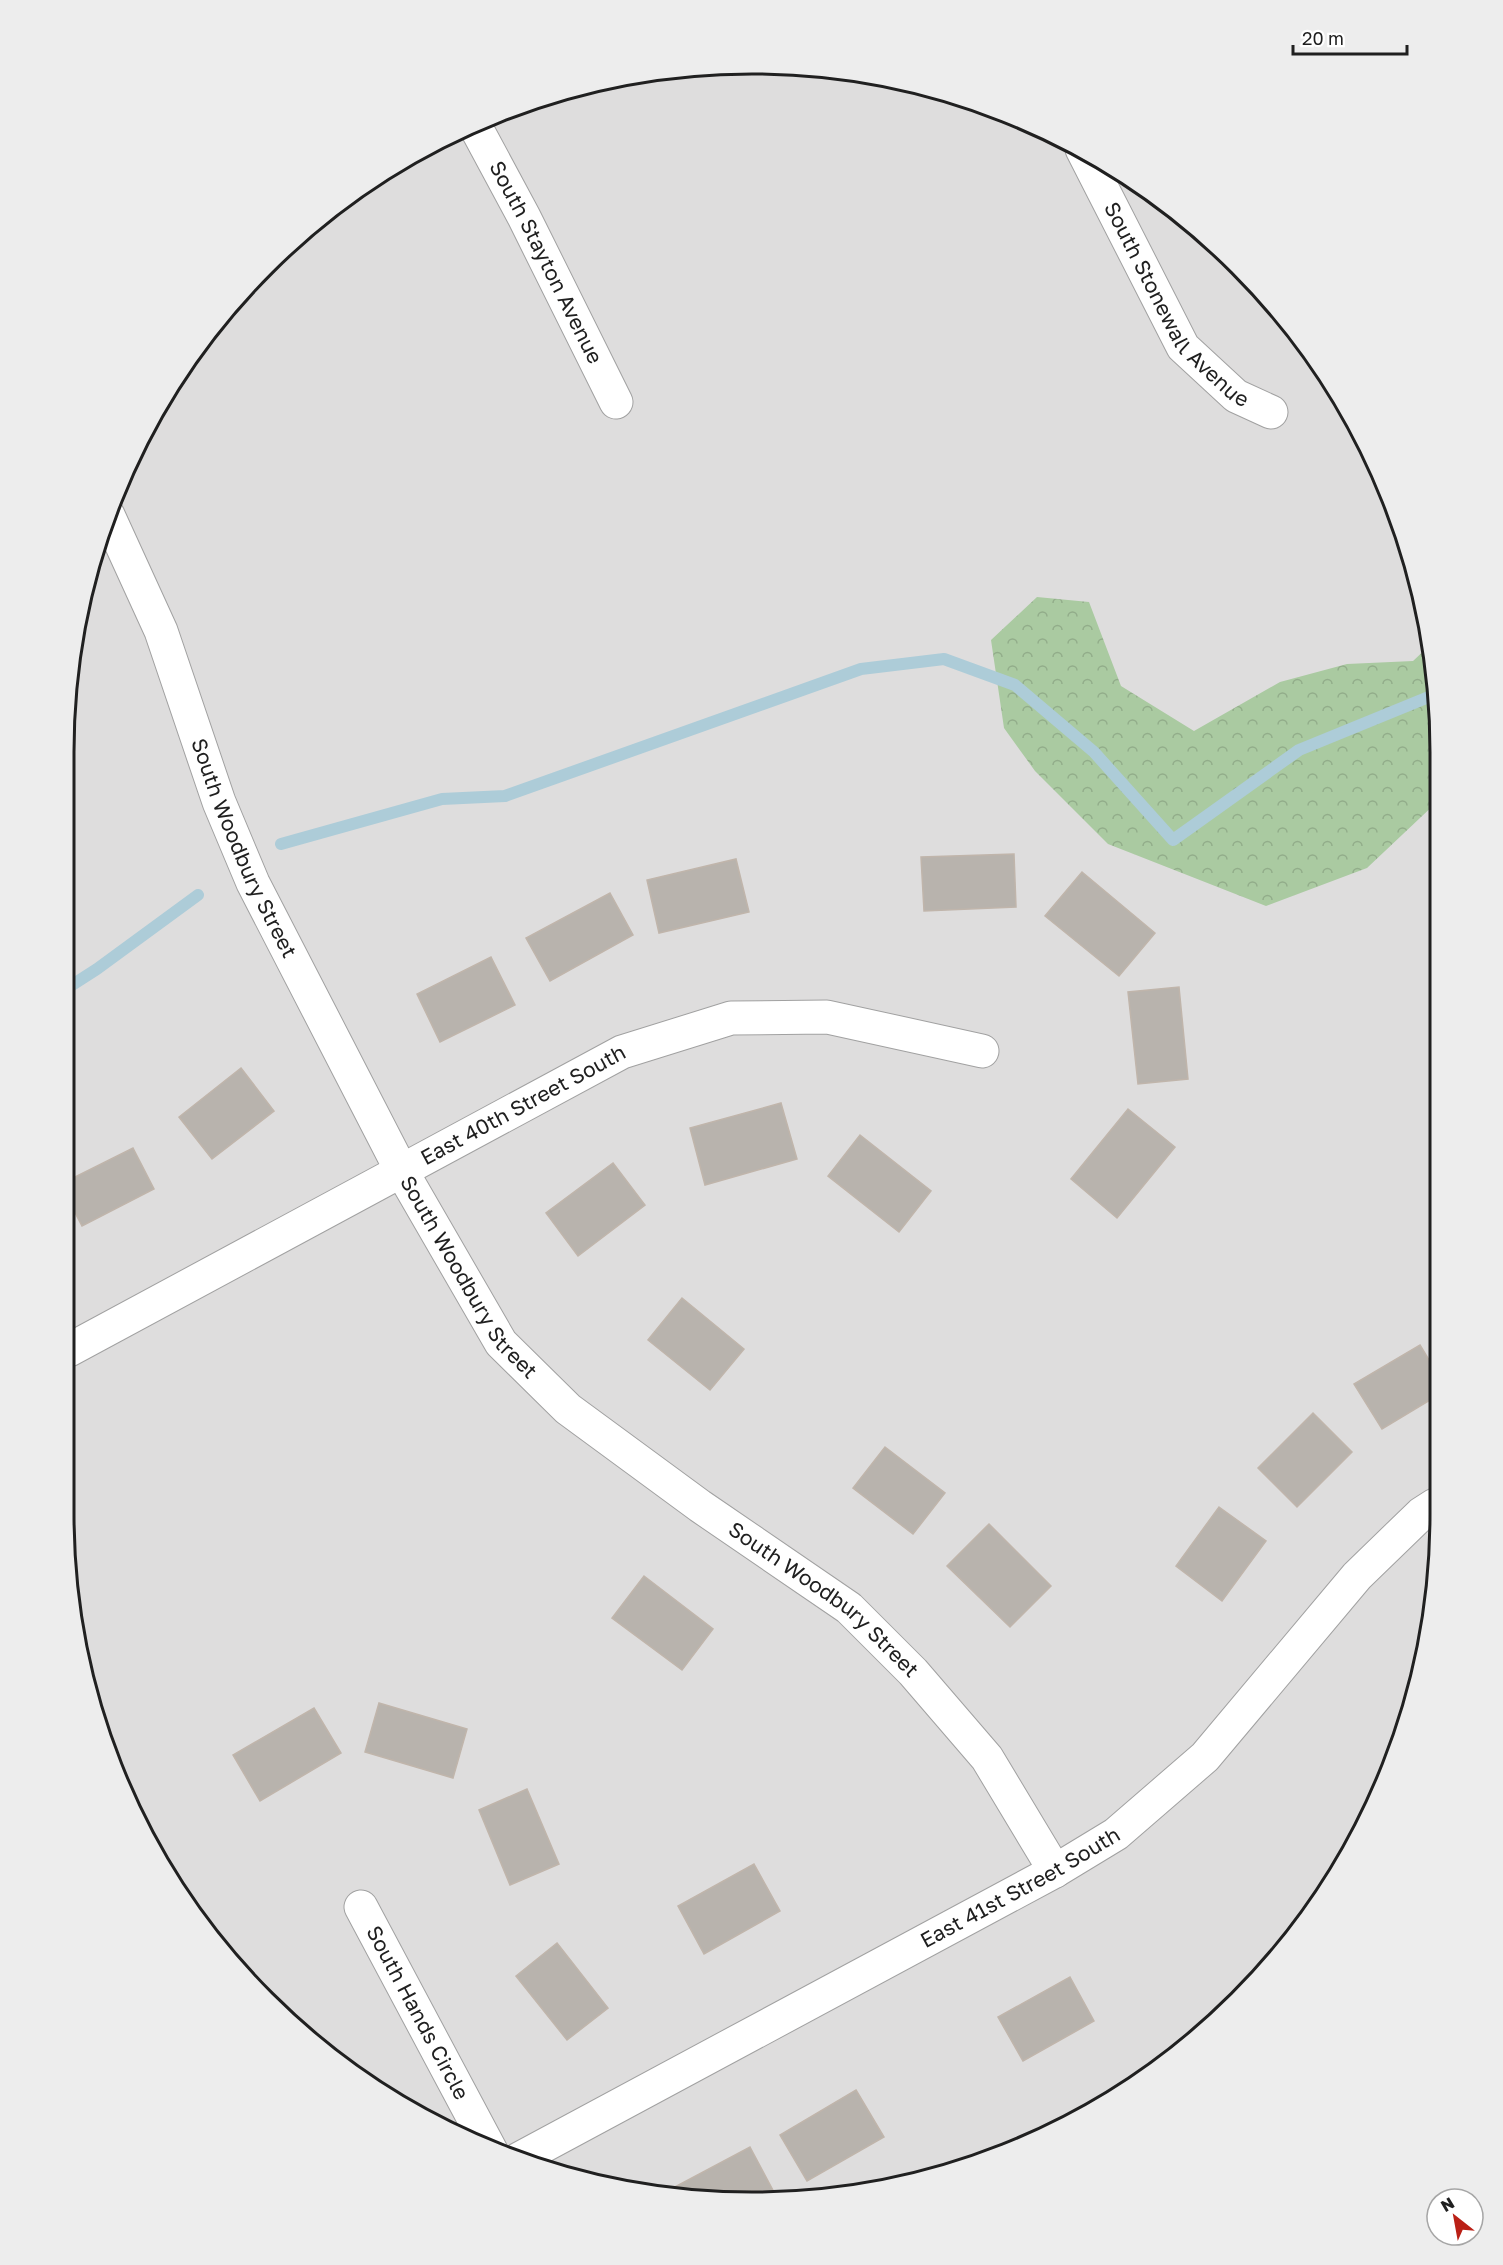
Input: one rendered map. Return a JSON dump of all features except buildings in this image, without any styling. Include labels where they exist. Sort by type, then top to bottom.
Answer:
[{"type":"street","name":"South Stayton Avenue","points":[[478,131],[524,217],[616,402]]},
{"type":"street","name":"South Stonewall Avenue","points":[[1090,164],[1183,347],[1236,396],[1271,412]]},
{"type":"street","name":"South Woodbury Street","points":[[112,525],[160,632],[219,802],[253,883],[401,1170],[501,1343],[568,1409],[700,1506],[849,1608],[913,1672],[987,1758],[1055,1871]]},
{"type":"street","name":"East 40th Street South","points":[[74,1347],[622,1052],[731,1018],[827,1017],[982,1051]]},
{"type":"street","name":"East 41st Street South","points":[[528,2154],[1055,1871],[1116,1834],[1205,1757],[1357,1576],[1421,1514],[1430,1508]]},
{"type":"street","name":"South Hands Circle","points":[[361,1907],[483,2136]]},
{"type":"shaded area","points":[[707,75],[796,75],[840,79],[927,97],[969,109],[1051,143],[1090,164],[1128,188],[1199,242],[1261,304],[1289,339],[1339,412],[1360,452],[1394,534],[1406,576],[1424,663],[1430,752],[1430,1514],[1424,1602],[1406,1689],[1394,1731],[1360,1813],[1315,1890],[1261,1961],[1199,2023],[1128,2077],[1090,2101],[1011,2140],[969,2156],[927,2168],[840,2186],[752,2192],[663,2186],[576,2168],[534,2156],[452,2122],[412,2101],[375,2077],[304,2023],[272,1993],[214,1926],[164,1852],[143,1813],[109,1731],[87,1646],[79,1602],[75,1558],[74,752],[79,663],[97,576],[109,534],[143,452],[164,412],[188,375],[242,304],[304,242],[339,214],[413,164],[452,143],[534,109],[576,97],[663,79]]},
{"type":"green space","points":[[1037,597],[1089,602],[1121,686],[1194,731],[1280,682],[1347,664],[1413,661],[1422,652],[1428,707],[1430,809],[1367,868],[1266,906],[1108,844],[1035,771],[1004,728],[991,640]]},
{"type":"waterway","points":[[281,844],[442,799],[505,796],[861,669],[944,659],[1015,685],[1094,752],[1173,840],[1299,750],[1427,698]]},
{"type":"waterway","points":[[74,984],[198,895]]}]
